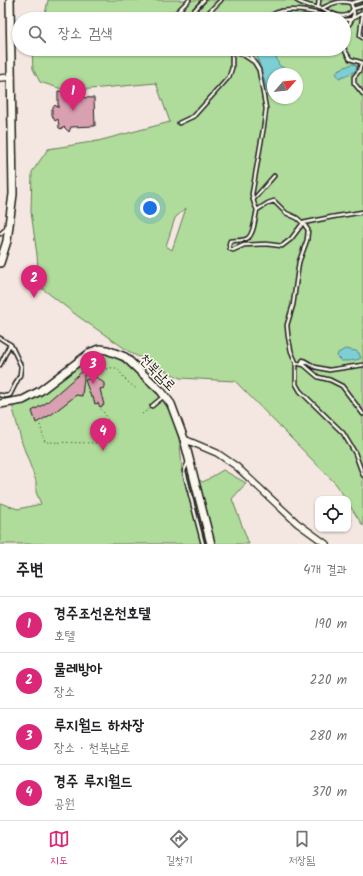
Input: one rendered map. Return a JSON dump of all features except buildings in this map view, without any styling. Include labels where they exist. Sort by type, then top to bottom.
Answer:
[{"type":"main road","points":[[0,263],[9,226],[13,194],[10,0]]},
{"type":"main road","name":"천북남로","points":[[0,404],[23,400],[40,391],[85,356],[100,349],[116,352],[125,357],[165,396],[171,404],[184,439],[211,544]]},
{"type":"street","points":[[0,78],[12,77]]},
{"type":"street","points":[[184,439],[217,452],[236,466],[292,518],[326,544]]},
{"type":"lane","points":[[177,12],[189,0]]},
{"type":"lane","points":[[193,12],[204,0]]},
{"type":"lane","points":[[209,12],[221,0]]},
{"type":"lane","points":[[296,0],[309,6],[320,8],[327,12]]},
{"type":"lane","points":[[319,0],[320,8]]},
{"type":"lane","points":[[320,8],[334,2],[346,0],[352,3],[362,0]]},
{"type":"lane","points":[[352,3],[354,9],[352,19]]},
{"type":"lane","points":[[351,13],[354,9],[363,6]]},
{"type":"lane","points":[[278,12],[290,10],[311,12]]},
{"type":"lane","points":[[352,19],[363,12]]},
{"type":"lane","points":[[363,12],[360,36],[363,38]]},
{"type":"lane","points":[[179,123],[194,116],[229,77],[232,68],[232,56]]},
{"type":"lane","points":[[245,56],[254,62]]},
{"type":"lane","points":[[252,56],[259,70],[266,109],[252,194],[257,210],[252,234],[245,240],[238,239],[230,241],[230,249],[233,250],[244,245],[266,244],[282,246],[291,239],[303,223],[363,212]]},
{"type":"lane","points":[[348,56],[350,59],[362,63],[359,71],[354,77],[354,83],[363,94]]},
{"type":"lane","points":[[253,200],[274,176]]},
{"type":"lane","points":[[257,210],[274,201],[286,213],[298,218],[308,230],[307,240],[299,262],[293,305],[287,325],[291,351],[296,363],[296,384],[300,391],[343,433],[355,453],[363,475]]},
{"type":"lane","points":[[0,234],[9,226]]},
{"type":"lane","points":[[0,338],[10,344],[19,360],[21,372],[10,395],[0,395]]},
{"type":"lane","points":[[0,365],[10,344]]},
{"type":"lane","points":[[304,364],[302,362],[303,360],[315,366],[329,370],[363,365]]},
{"type":"lane","points":[[296,363],[304,364],[318,377],[330,380],[342,386],[363,414]]},
{"type":"lane","points":[[152,406],[165,396]]},
{"type":"lane","points":[[189,458],[184,471],[203,544]]},
{"type":"path","points":[[106,369],[113,367],[117,368],[128,383],[137,389]]},
{"type":"path","points":[[142,414],[152,406]]},
{"type":"path","points":[[40,426],[45,442],[96,443],[102,440],[108,427],[104,414],[99,408]]},
{"type":"green space","points":[[48,0],[363,0],[363,526],[351,508],[351,496],[344,496],[336,484],[235,381],[180,378],[133,354],[79,317],[39,286],[37,255],[31,212],[32,172],[48,149],[98,141],[170,122],[156,83],[68,91],[40,82],[33,69],[32,56],[351,56],[351,12],[45,12]],"holes":[[[186,208],[172,250],[166,246],[175,218]]]},
{"type":"green space","points":[[107,352],[127,364],[163,401],[174,421],[177,432],[180,444],[182,472],[203,482],[223,470],[246,483],[232,499],[249,544],[0,544],[0,503],[18,509],[41,504],[36,492],[36,481],[22,443],[12,405],[91,356]]},
{"type":"water","points":[[257,56],[276,56],[279,65],[284,68],[267,68],[267,90]]},
{"type":"water","points":[[352,64],[356,65],[357,68],[354,72],[339,78],[336,73],[338,70]]},
{"type":"water","points":[[345,349],[356,351],[359,353],[361,358],[341,361],[337,357],[338,353]]},
{"type":"place","name":"경주조선온천호텔","points":[[73,111]]},
{"type":"place","name":"물레방아","points":[[34,298]]},
{"type":"place","name":"루지월드 하차장","points":[[93,384]]},
{"type":"place","name":"경주 루지월드","points":[[103,451]]}]
